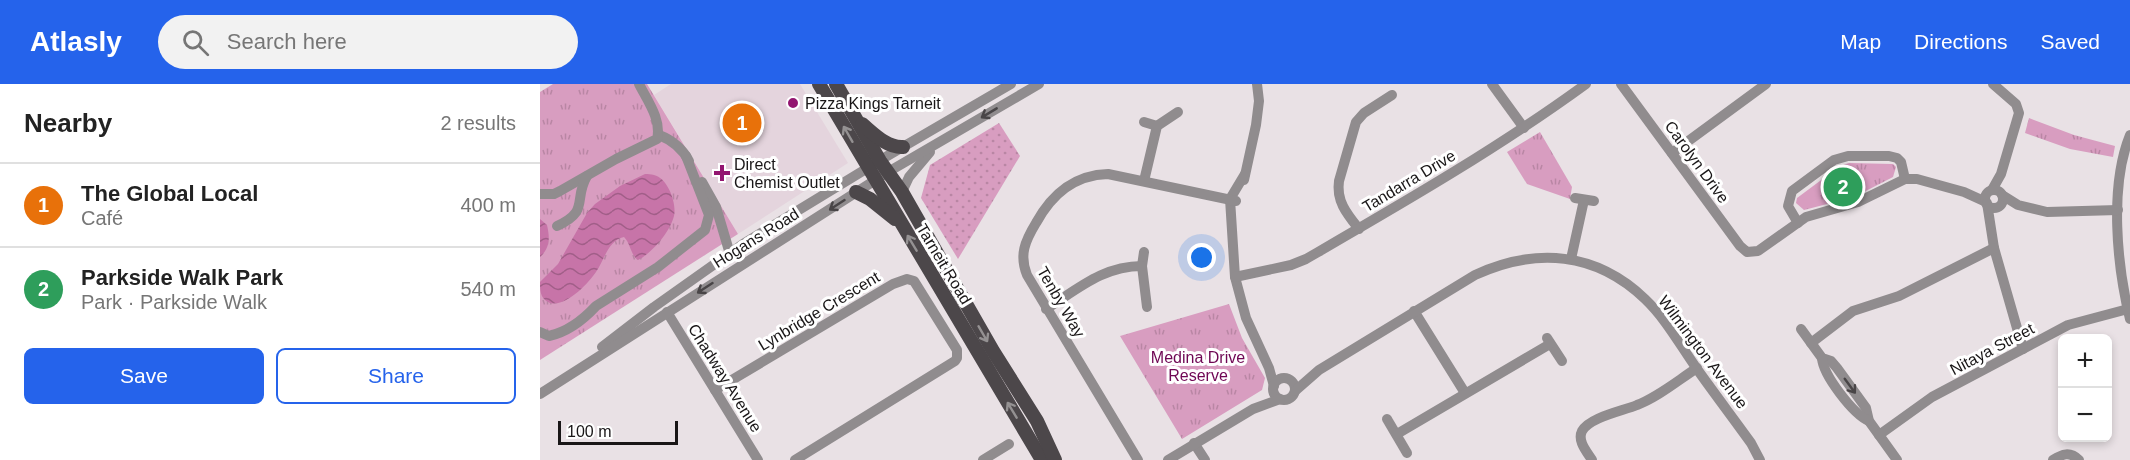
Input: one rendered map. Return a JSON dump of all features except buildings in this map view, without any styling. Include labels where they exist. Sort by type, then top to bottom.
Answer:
[{"type":"main road","name":"Tarneit Road","points":[[819,84],[1042,460]]},
{"type":"main road","name":"Tarneit Road","points":[[836,84],[884,166],[902,192],[993,351],[1037,421],[1055,460]]},
{"type":"main road","points":[[858,121],[884,141],[893,146],[903,147]]},
{"type":"main road","points":[[856,192],[870,199],[899,222]]},
{"type":"street","points":[[540,194],[554,194],[653,141],[658,135],[655,114],[639,84]]},
{"type":"street","name":"Hogans Road","points":[[884,166],[903,147],[1011,84]]},
{"type":"street","name":"Hogans Road","points":[[552,386],[654,307],[752,238],[884,166],[936,145],[1039,84]]},
{"type":"street","points":[[1257,84],[1259,101],[1256,125],[1244,184],[1233,200],[1236,215],[1232,225],[1235,277],[1246,318],[1264,358],[1275,395],[1280,399]]},
{"type":"street","points":[[1492,84],[1524,128]]},
{"type":"street","name":"Tandarra Drive","points":[[1235,277],[1282,267],[1306,259],[1524,128],[1586,84]]},
{"type":"street","name":"Carolyn Drive","points":[[1622,84],[1740,246],[1747,252],[1762,249],[1798,223]]},
{"type":"street","points":[[1672,153],[1766,84]]},
{"type":"street","points":[[1993,84],[2019,108],[1989,223],[2023,350]]},
{"type":"street","points":[[1359,229],[1340,202],[1339,181],[1356,122],[1364,113],[1392,95]]},
{"type":"street","points":[[1144,181],[1157,126],[1178,112]]},
{"type":"street","points":[[1144,122],[1157,126]]},
{"type":"street","points":[[658,135],[668,138],[686,156],[716,207],[730,254]]},
{"type":"street","points":[[2129,314],[2120,272],[2118,210],[2119,185],[2130,135]]},
{"type":"street","points":[[902,192],[909,177],[936,145]]},
{"type":"street","points":[[540,332],[549,336],[565,331],[588,315],[596,306],[666,261],[705,230],[709,215],[686,156]]},
{"type":"street","points":[[1905,179],[1901,162],[1893,156],[1848,156],[1834,160],[1792,191],[1788,206],[1798,223],[1815,213],[1858,202],[1905,179],[1917,179],[2047,212],[2118,210]]},
{"type":"street","name":"Hogans Road","points":[[540,393],[856,192],[871,174]]},
{"type":"street","name":"Tenby Way","points":[[1138,460],[1046,309],[1027,275],[1022,253],[1045,207],[1058,192],[1080,179],[1095,174],[1108,174],[1233,200]]},
{"type":"street","points":[[557,226],[569,220],[577,212],[587,176]]},
{"type":"street","points":[[1571,259],[1584,199]]},
{"type":"street","points":[[752,238],[756,243],[764,244],[796,224],[818,217]]},
{"type":"street","points":[[1810,342],[1853,311],[1899,296],[1994,248]]},
{"type":"street","points":[[1144,252],[1142,266],[1147,307]]},
{"type":"street","name":"Wilmington Avenue","points":[[1295,391],[1318,370],[1475,274],[1495,266],[1539,257],[1571,259],[1616,276],[1645,300],[1670,329],[1751,443],[1760,460]]},
{"type":"street","points":[[1046,309],[1105,272],[1118,267],[1142,266]]},
{"type":"street","name":"Lynbridge Crescent","points":[[715,390],[893,284],[907,279],[914,281],[957,350],[957,358],[795,460]]},
{"type":"street","points":[[667,312],[674,293]]},
{"type":"street","points":[[1414,311],[1465,393]]},
{"type":"street","name":"Chadway Avenue","points":[[667,312],[758,460]]},
{"type":"street","name":"Nitaya Street","points":[[1879,435],[1926,401],[2075,323],[2129,314]]},
{"type":"street","points":[[1801,329],[1822,358],[1831,361],[1837,368],[1866,408],[1869,421],[1897,460]]},
{"type":"street","points":[[1397,434],[1548,341],[1562,361]]},
{"type":"street","points":[[1168,460],[1253,409],[1280,399],[1290,399],[1295,391],[1294,383],[1264,358]]},
{"type":"street","points":[[1592,460],[1581,441],[1584,428],[1601,418],[1646,401],[1697,368]]},
{"type":"street","name":"Wilmington Avenue","points":[[1289,379],[1318,370]]},
{"type":"street","points":[[1253,409],[1279,379],[1289,379]]},
{"type":"street","points":[[1386,419],[1407,453]]},
{"type":"street","points":[[1194,443],[1205,460]]},
{"type":"street","points":[[983,460],[1009,444]]},
{"type":"street","points":[[2052,460],[2068,453],[2079,460]]},
{"type":"shaded area","points":[[671,84],[800,84],[848,163],[738,234],[654,95]]},
{"type":"green space","points":[[553,84],[647,84],[738,234],[540,360],[540,92]]},
{"type":"green space","points":[[2029,118],[2074,135],[2115,146],[2113,157],[2070,149],[2025,133]]},
{"type":"green space","points":[[999,123],[1020,156],[958,259],[921,198],[930,165]]},
{"type":"green space","points":[[1540,132],[1572,187],[1570,199],[1527,184],[1507,152]]},
{"type":"green space","points":[[1849,163],[1893,164],[1896,167],[1893,177],[1854,197],[1804,210],[1796,203],[1797,198],[1840,166]]},
{"type":"green space","name":"Medina Drive Reserve","points":[[1229,304],[1242,338],[1265,378],[1262,390],[1182,439],[1120,336]]},
{"type":"water","points":[[645,174],[654,175],[663,181],[674,205],[672,222],[660,241],[638,260],[624,237],[619,239],[610,246],[592,277],[575,294],[554,304],[545,300],[541,294],[540,282],[558,264],[587,213],[595,204],[620,186]]},
{"type":"water","points":[[540,219],[547,225],[549,238],[546,250],[540,257]]},
{"type":"place","name":"Pizza Kings Tarneit","points":[[793,103]]},
{"type":"place","name":"The Global Local","points":[[742,123]]},
{"type":"place","name":"Direct Chemist Outlet","points":[[722,173]]},
{"type":"place","name":"Parkside Walk Park","points":[[1843,187]]}]
